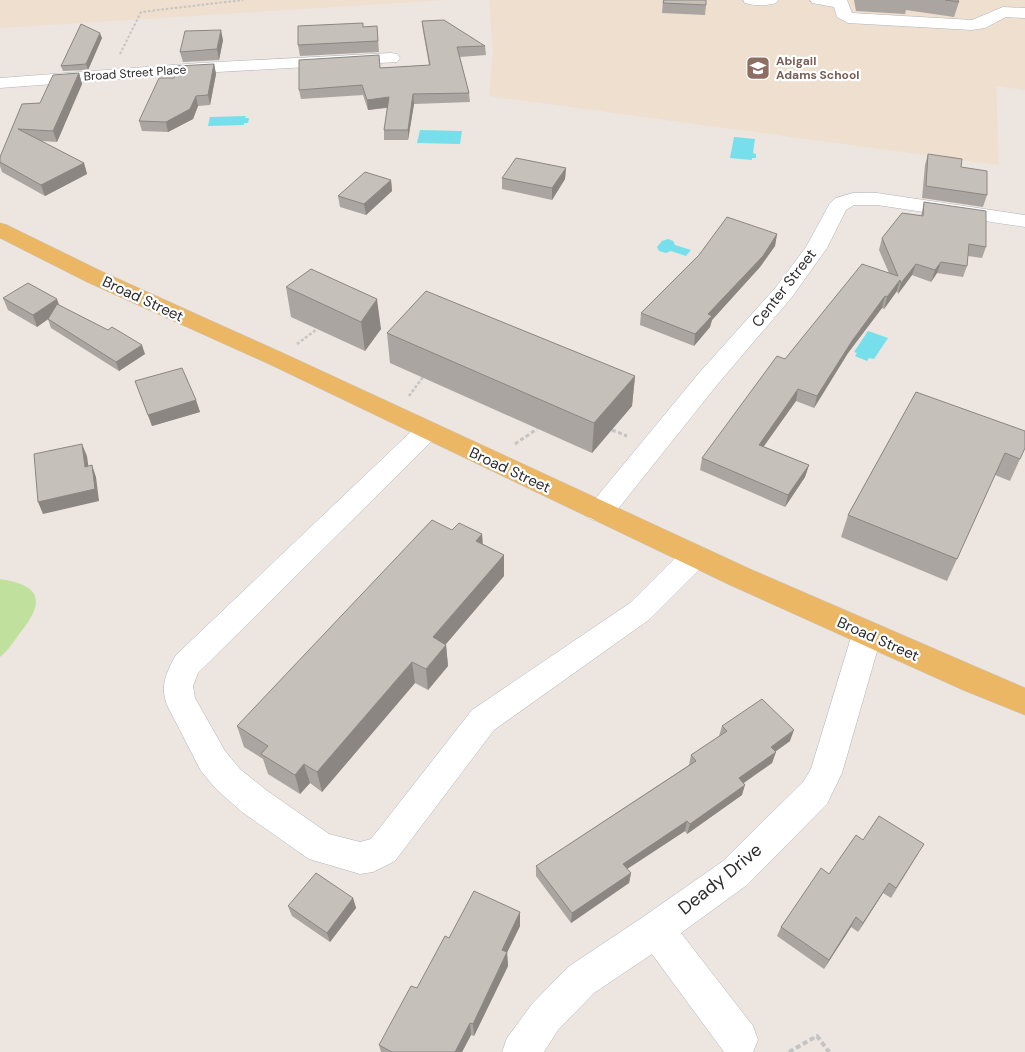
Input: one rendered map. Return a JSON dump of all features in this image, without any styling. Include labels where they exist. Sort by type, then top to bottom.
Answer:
[{"type":"main road","name":"Broad Street","points":[[0,229],[74,267],[277,359],[695,556],[866,634],[1025,702]]},
{"type":"street","points":[[751,0],[770,0]]},
{"type":"street","points":[[818,0],[841,3],[842,14],[848,18],[972,25],[979,24],[1003,12],[1025,13]]},
{"type":"street","name":"Broad Street Place","points":[[0,83],[391,58]]},
{"type":"street","name":"Center Street","points":[[600,512],[708,379],[784,292],[816,248],[832,213],[843,202],[862,198],[877,199],[1025,221]]},
{"type":"street","points":[[427,430],[187,664],[180,680],[180,700],[213,761],[228,779],[254,802],[321,848],[360,858],[373,856],[383,850],[483,720],[640,611],[695,556]]},
{"type":"street","name":"Deady Drive","points":[[521,1052],[546,1017],[581,980],[656,930],[735,873],[815,793],[828,766],[866,634]]},
{"type":"street","points":[[656,930],[739,1040]]},
{"type":"path","points":[[110,75],[138,14],[141,12],[243,0]]},
{"type":"path","points":[[789,1052],[817,1036],[828,1052]]},
{"type":"shaded area","points":[[0,0],[447,0],[0,28]]},
{"type":"shaded area","name":"Abigail Adams School","points":[[489,0],[1025,0],[1025,90],[996,86],[999,165],[489,96],[493,51]]},
{"type":"green space","points":[[0,579],[24,585],[35,596],[36,603],[34,612],[28,622],[0,657]]},
{"type":"water","points":[[246,116],[245,118],[249,118],[248,123],[244,123],[244,125],[208,126],[210,117]]},
{"type":"water","points":[[420,130],[462,131],[460,144],[417,143]]},
{"type":"water","points":[[734,137],[755,139],[753,153],[756,154],[756,158],[752,158],[752,160],[730,158]]},
{"type":"water","points":[[668,239],[673,241],[675,245],[691,250],[686,256],[671,251],[666,253],[659,251],[657,247],[662,241]]},
{"type":"water","points":[[868,331],[888,338],[874,359],[869,358],[867,361],[855,356],[857,353],[854,352]]},
{"type":"building","points":[[664,0],[706,0],[706,5],[663,3]]},
{"type":"building","points":[[444,20],[485,46],[457,47],[469,93],[413,94],[408,130],[384,130],[389,97],[367,100],[362,85],[299,90],[299,60],[379,55],[380,68],[430,65],[422,21]]},
{"type":"building","points":[[363,23],[363,27],[377,26],[378,41],[298,45],[298,26]]},
{"type":"building","points":[[81,24],[100,33],[86,64],[61,66]]},
{"type":"building","points":[[221,30],[217,49],[180,52],[185,31]]},
{"type":"building","points":[[214,64],[208,95],[196,96],[190,109],[166,122],[139,121],[159,78],[174,78],[177,66]]},
{"type":"building","points":[[79,73],[53,131],[18,129],[84,163],[41,185],[0,162],[0,157],[22,104],[40,103],[53,75]]},
{"type":"building","points":[[928,154],[962,159],[961,167],[987,171],[987,195],[926,186]]},
{"type":"building","points":[[516,158],[566,168],[552,188],[502,178]]},
{"type":"building","points":[[365,172],[391,180],[364,204],[338,196]]},
{"type":"building","points":[[924,202],[986,211],[986,247],[969,244],[967,266],[941,262],[935,270],[916,264],[901,283],[900,280],[887,297],[885,296],[852,341],[817,396],[798,389],[759,445],[809,465],[788,495],[702,458],[777,356],[785,359],[862,264],[898,276],[882,238],[902,213],[923,216]]},
{"type":"building","points":[[727,217],[777,234],[763,256],[708,314],[712,316],[695,334],[641,313],[699,255]]},
{"type":"building","points":[[311,269],[377,299],[361,322],[286,287]]},
{"type":"building","points":[[28,283],[57,299],[33,315],[3,298]]},
{"type":"building","points":[[426,291],[635,376],[594,423],[387,333]]},
{"type":"building","points":[[57,304],[108,330],[112,327],[142,345],[116,362],[48,319]]},
{"type":"building","points":[[182,368],[196,400],[148,415],[135,381]]},
{"type":"building","points":[[916,392],[1025,431],[1025,448],[1020,459],[1005,453],[957,559],[848,515]]},
{"type":"building","points":[[82,444],[85,467],[92,465],[95,489],[38,502],[34,454]]},
{"type":"building","points":[[432,520],[452,530],[459,523],[482,534],[476,541],[504,555],[433,637],[446,645],[426,669],[412,662],[317,772],[304,764],[295,775],[261,754],[268,746],[237,726]]},
{"type":"building","points":[[762,699],[794,730],[771,747],[776,752],[739,778],[745,785],[690,824],[687,821],[623,864],[631,873],[572,913],[536,866],[696,761],[691,755],[727,731],[722,726]]},
{"type":"building","points":[[879,816],[924,844],[896,888],[889,883],[863,923],[856,917],[829,960],[781,927],[821,868],[829,874],[856,835],[863,840]]},
{"type":"building","points":[[316,873],[353,898],[327,933],[288,906]]},
{"type":"building","points":[[474,891],[520,912],[502,950],[507,952],[473,1024],[470,1023],[455,1052],[392,1052],[379,1045],[411,986],[417,988],[445,936],[449,938]]},
{"type":"place","name":"Abigail Adams School","points":[[758,68]]}]
